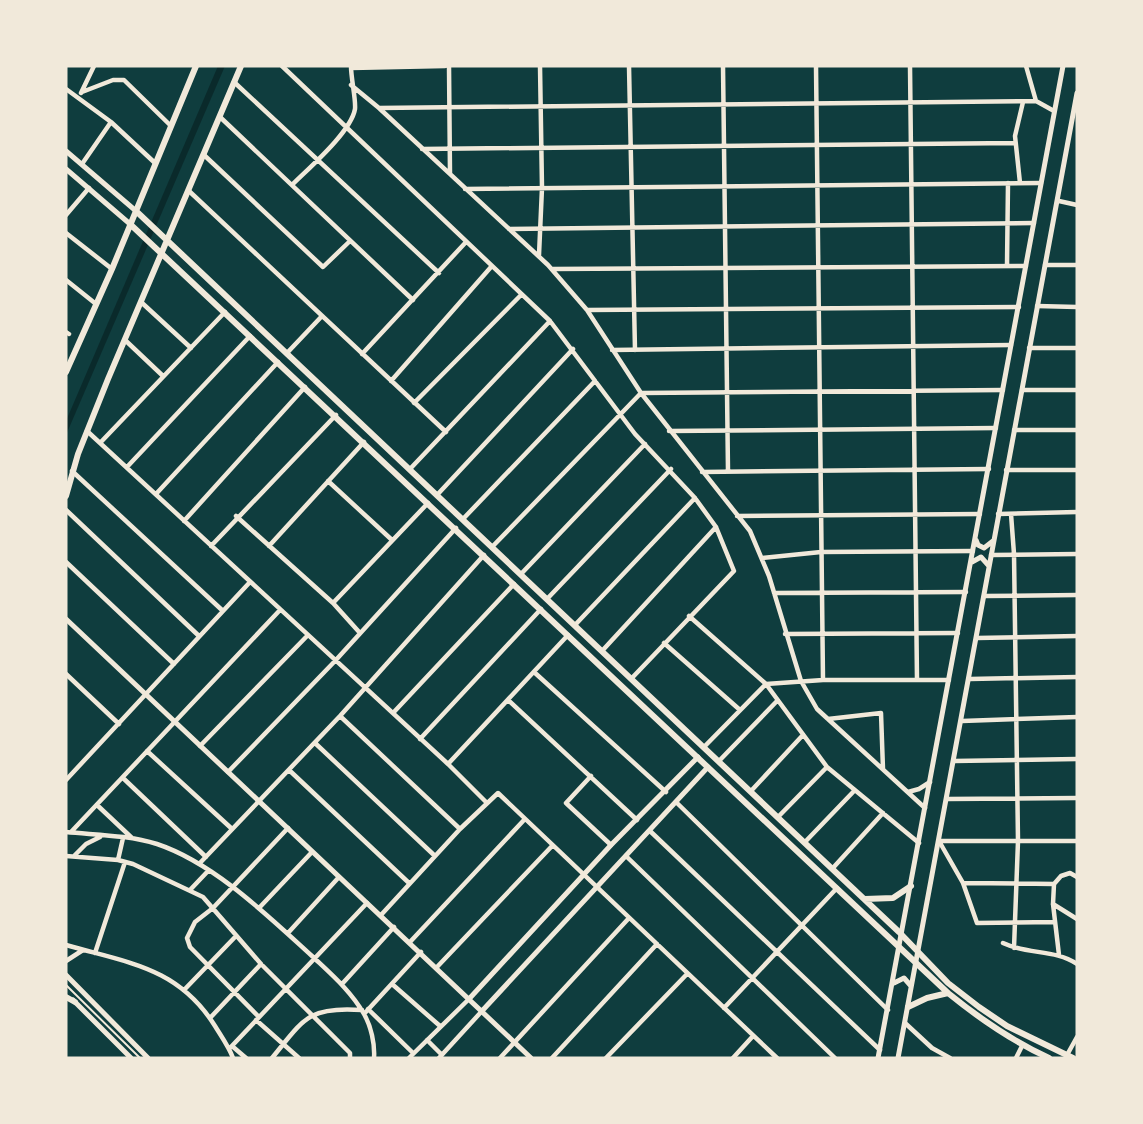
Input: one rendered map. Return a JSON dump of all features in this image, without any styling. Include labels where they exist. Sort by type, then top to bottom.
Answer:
[{"type":"main road","points":[[66,372],[112,269],[196,66]]},
{"type":"main road","points":[[66,496],[72,471],[87,431],[241,66]]},
{"type":"main road","points":[[136,211],[903,935],[948,983],[1007,1026],[1070,1056]]},
{"type":"main road","points":[[130,224],[226,311],[948,993],[994,1029],[1022,1046],[1049,1058]]},
{"type":"main road","points":[[864,898],[882,900],[893,898],[911,886]]},
{"type":"main road","points":[[908,1007],[927,998],[948,993]]},
{"type":"main road","points":[[66,996],[75,1002]]},
{"type":"street","points":[[80,94],[94,66]]},
{"type":"street","points":[[282,66],[550,321],[619,413],[695,498],[716,527],[734,571],[631,678]]},
{"type":"street","points":[[292,185],[347,126],[355,107],[351,67],[447,66],[450,174]]},
{"type":"street","points":[[539,256],[538,229],[542,188],[540,66]]},
{"type":"street","points":[[629,66],[635,350]]},
{"type":"street","points":[[723,66],[728,471]]},
{"type":"street","points":[[816,66],[823,680]]},
{"type":"street","points":[[910,66],[917,680]]},
{"type":"street","points":[[1026,66],[1036,101]]},
{"type":"street","points":[[878,1058],[903,935],[1064,66]]},
{"type":"street","points":[[80,94],[119,79],[124,80],[170,125]]},
{"type":"street","points":[[234,82],[440,273]]},
{"type":"street","points":[[351,85],[379,108],[539,256],[587,310],[641,393],[669,431],[750,531],[774,593],[799,681],[817,709],[925,808]]},
{"type":"street","points":[[66,89],[80,94],[155,163]]},
{"type":"street","points":[[898,1058],[970,679],[1006,470],[1059,201],[1077,93]]},
{"type":"street","points":[[379,108],[1036,101],[1054,111]]},
{"type":"street","points":[[1020,183],[1015,143],[1017,122],[1023,102]]},
{"type":"street","points":[[220,117],[413,300]]},
{"type":"street","points":[[82,164],[111,122]]},
{"type":"street","points":[[1070,133],[1077,128]]},
{"type":"street","points":[[422,149],[910,142],[1015,143]]},
{"type":"street","points":[[66,151],[136,211]]},
{"type":"street","points":[[204,155],[323,267],[350,241]]},
{"type":"street","points":[[66,169],[130,224]]},
{"type":"street","points":[[1007,266],[1008,183]]},
{"type":"street","points":[[465,189],[1041,183]]},
{"type":"street","points":[[66,215],[89,188]]},
{"type":"street","points":[[189,191],[446,432]]},
{"type":"street","points":[[1059,201],[1077,205]]},
{"type":"street","points":[[509,230],[1034,223]]},
{"type":"street","points":[[66,233],[112,269]]},
{"type":"street","points":[[362,354],[440,273],[466,242]]},
{"type":"street","points":[[552,269],[1026,266]]},
{"type":"street","points":[[1046,266],[1077,266]]},
{"type":"street","points":[[391,381],[491,267]]},
{"type":"street","points":[[66,280],[96,304]]},
{"type":"street","points":[[414,404],[521,295]]},
{"type":"street","points":[[141,302],[191,348]]},
{"type":"street","points":[[1037,306],[1077,307]]},
{"type":"street","points":[[587,310],[1018,307]]},
{"type":"street","points":[[100,443],[226,311]]},
{"type":"street","points":[[287,353],[322,316]]},
{"type":"street","points":[[410,469],[550,321]]},
{"type":"street","points":[[127,467],[251,335]]},
{"type":"street","points":[[125,340],[164,376]]},
{"type":"street","points":[[612,350],[1011,345]]},
{"type":"street","points":[[1029,348],[1077,348]]},
{"type":"street","points":[[437,495],[573,349]]},
{"type":"street","points":[[156,494],[279,361]]},
{"type":"street","points":[[463,519],[595,381]]},
{"type":"street","points":[[184,521],[305,387]]},
{"type":"street","points":[[492,547],[619,413],[641,393],[1003,390]]},
{"type":"street","points":[[1022,390],[1077,390]]},
{"type":"street","points":[[211,546],[237,516],[336,415]]},
{"type":"street","points":[[669,431],[996,428]]},
{"type":"street","points":[[1014,430],[1077,430]]},
{"type":"street","points":[[87,431],[448,764],[487,803]]},
{"type":"street","points":[[269,546],[364,442]]},
{"type":"street","points":[[521,574],[645,444]]},
{"type":"street","points":[[547,599],[670,469]]},
{"type":"street","points":[[702,472],[988,469]]},
{"type":"street","points":[[1006,470],[1077,470]]},
{"type":"street","points":[[72,471],[223,611]]},
{"type":"street","points":[[328,481],[392,540]]},
{"type":"street","points":[[575,625],[695,498]]},
{"type":"street","points":[[333,603],[429,503]]},
{"type":"street","points":[[66,510],[199,636]]},
{"type":"street","points":[[998,514],[1077,512]]},
{"type":"street","points":[[737,516],[980,514]]},
{"type":"street","points":[[1011,514],[1014,554],[1015,760],[1018,841],[1014,948]]},
{"type":"street","points":[[237,516],[333,603],[360,633]]},
{"type":"street","points":[[602,651],[716,527]]},
{"type":"street","points":[[228,772],[335,661],[456,528]]},
{"type":"street","points":[[976,536],[977,543],[982,548],[990,545],[994,538]]},
{"type":"street","points":[[762,558],[821,552],[973,551]]},
{"type":"street","points":[[991,555],[1077,554]]},
{"type":"street","points":[[199,864],[340,716],[484,555]]},
{"type":"street","points":[[971,564],[976,558],[981,557],[987,560],[989,567]]},
{"type":"street","points":[[66,562],[174,664]]},
{"type":"street","points":[[66,780],[250,582]]},
{"type":"street","points":[[393,713],[514,584]]},
{"type":"street","points":[[774,593],[966,592]]},
{"type":"street","points":[[984,596],[1077,595]]},
{"type":"street","points":[[420,739],[541,609]]},
{"type":"street","points":[[69,832],[123,778],[280,610]]},
{"type":"street","points":[[689,616],[766,684],[802,736],[827,766],[919,843]]},
{"type":"street","points":[[66,619],[531,1058]]},
{"type":"street","points":[[785,634],[958,633]]},
{"type":"street","points":[[200,746],[308,635]]},
{"type":"street","points":[[448,764],[568,635]]},
{"type":"street","points":[[977,638],[1077,636]]},
{"type":"street","points":[[664,643],[740,710]]},
{"type":"street","points":[[534,672],[666,792]]},
{"type":"street","points":[[66,674],[119,724]]},
{"type":"street","points":[[970,679],[1077,677]]},
{"type":"street","points":[[704,747],[766,684],[823,680],[950,680]]},
{"type":"street","points":[[508,700],[638,820]]},
{"type":"street","points":[[719,761],[777,701]]},
{"type":"street","points":[[828,719],[881,713],[883,769]]},
{"type":"street","points":[[340,716],[460,829]]},
{"type":"street","points":[[962,721],[1077,717]]},
{"type":"street","points":[[751,791],[802,736]]},
{"type":"street","points":[[315,742],[435,856]]},
{"type":"street","points":[[147,751],[231,828]]},
{"type":"street","points":[[409,1058],[469,999],[611,845],[666,792],[698,757]]},
{"type":"street","points":[[954,761],[1077,759]]},
{"type":"street","points":[[691,764],[698,767],[702,774]]},
{"type":"street","points":[[778,817],[827,766]]},
{"type":"street","points":[[427,1040],[440,1057],[708,767]]},
{"type":"street","points":[[289,770],[409,883]]},
{"type":"street","points":[[591,776],[566,803],[611,845]]},
{"type":"street","points":[[123,778],[206,857]]},
{"type":"street","points":[[908,792],[919,789],[930,782]]},
{"type":"street","points":[[804,842],[855,790]]},
{"type":"street","points":[[381,915],[460,829],[498,793],[777,1058]]},
{"type":"street","points":[[947,800],[1077,798]]},
{"type":"street","points":[[676,802],[888,1010]]},
{"type":"street","points":[[97,805],[133,839]]},
{"type":"street","points":[[832,869],[882,813]]},
{"type":"street","points":[[410,942],[524,820]]},
{"type":"street","points":[[288,828],[230,887],[213,908],[195,922],[187,939],[188,945],[258,1019],[299,1058]]},
{"type":"street","points":[[650,831],[880,1050]]},
{"type":"street","points":[[69,832],[133,839],[157,845],[199,864],[259,908],[288,933],[313,961],[342,984],[365,1011],[413,1053]]},
{"type":"street","points":[[74,856],[86,844],[102,836]]},
{"type":"street","points":[[118,860],[123,838]]},
{"type":"street","points":[[939,842],[1077,841]]},
{"type":"street","points":[[939,842],[963,883],[976,920],[980,923],[1054,922]]},
{"type":"street","points":[[437,968],[552,846]]},
{"type":"street","points":[[259,908],[312,852]]},
{"type":"street","points":[[66,856],[125,862],[203,897],[285,990],[351,1057]]},
{"type":"street","points":[[627,857],[835,1058]]},
{"type":"street","points":[[95,953],[125,862]]},
{"type":"street","points":[[190,890],[208,871]]},
{"type":"street","points":[[1059,955],[1054,922],[1054,884],[1061,876],[1070,873],[1077,877]]},
{"type":"street","points":[[288,933],[339,877]]},
{"type":"street","points":[[963,883],[1054,884]]},
{"type":"street","points":[[724,1008],[837,888]]},
{"type":"street","points":[[231,1048],[367,903]]},
{"type":"street","points":[[1053,904],[1077,919]]},
{"type":"street","points":[[500,1058],[629,918]]},
{"type":"street","points":[[342,984],[394,927]]},
{"type":"street","points":[[185,989],[236,936]]},
{"type":"street","points":[[1003,943],[1029,952],[1059,955],[1077,964]]},
{"type":"street","points":[[552,1058],[657,944]]},
{"type":"street","points":[[66,945],[161,974],[185,989],[210,1018],[231,1048],[246,1058]]},
{"type":"street","points":[[66,961],[83,950]]},
{"type":"street","points":[[365,1011],[421,952]]},
{"type":"street","points":[[210,1018],[261,964]]},
{"type":"street","points":[[606,1058],[687,974]]},
{"type":"street","points":[[66,975],[148,1058]]},
{"type":"street","points":[[893,986],[898,979],[904,978],[910,982],[911,988]]},
{"type":"street","points":[[392,984],[440,1026]]},
{"type":"street","points":[[75,1002],[131,1058]]},
{"type":"street","points":[[272,1058],[311,1015],[333,1008],[365,1011]]},
{"type":"street","points":[[365,1011],[374,1058]]},
{"type":"street","points":[[905,1023],[932,1048],[950,1058]]},
{"type":"street","points":[[733,1058],[753,1035]]},
{"type":"street","points":[[1070,1056],[1077,1037]]},
{"type":"street","points":[[1016,1058],[1022,1046]]},
{"type":"street","points":[[231,1048],[233,1058]]},
{"type":"lane","points":[[66,985],[140,1058]]},
{"type":"water","points":[[218,66],[225,66],[66,435],[66,421]]}]
